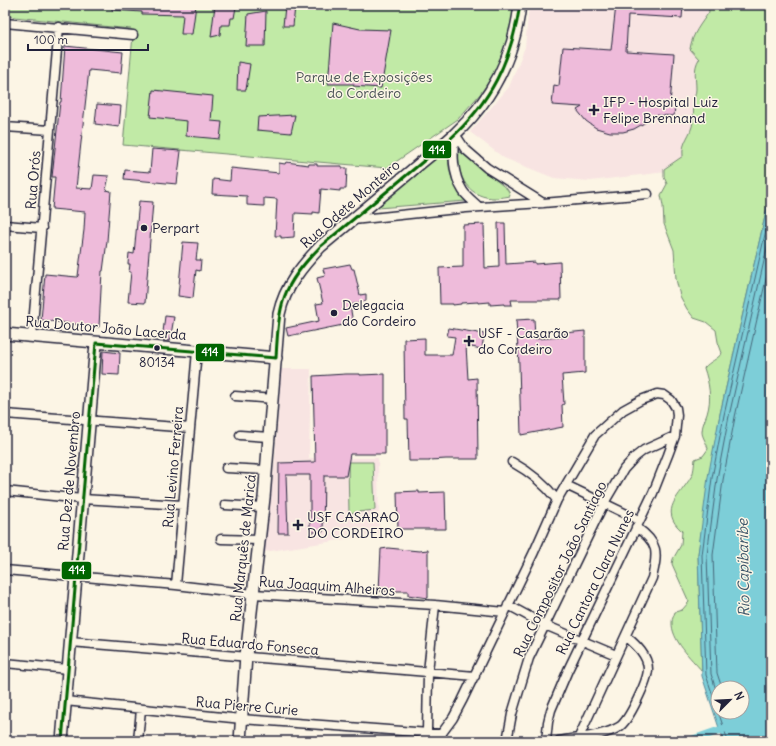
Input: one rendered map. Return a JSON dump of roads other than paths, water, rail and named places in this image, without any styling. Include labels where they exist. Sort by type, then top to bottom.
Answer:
[{"type":"main road","name":"Rua Odete Monteiro","points":[[276,358],[279,314],[282,301],[296,275],[307,260],[321,246],[454,135],[483,103],[502,71],[512,46],[518,22],[520,5]]},
{"type":"main road","name":"Rua Doutor João Lacerda","points":[[5,334],[276,358]]},
{"type":"main road","name":"Rua Dez de Novembro","points":[[62,741],[96,343]]},
{"type":"main road","name":"Rua Marquês de Maricá","points":[[240,741],[246,656],[263,507],[276,358]]},
{"type":"street","points":[[5,26],[5,23],[133,35]]},
{"type":"street","name":"Rua Orós","points":[[32,336],[59,27]]},
{"type":"street","points":[[5,127],[50,130]]},
{"type":"street","points":[[454,135],[465,149],[487,168],[543,203]]},
{"type":"street","points":[[454,135],[453,162],[456,176],[463,192],[479,207]]},
{"type":"street","points":[[352,220],[479,207],[648,194]]},
{"type":"street","points":[[5,225],[42,228]]},
{"type":"street","name":"Rua Levino Ferreira","points":[[176,585],[197,351]]},
{"type":"street","name":"Rua Cantora Clara Nunes","points":[[436,741],[442,734],[462,701],[557,500],[595,436],[623,410],[641,400],[657,394],[664,395],[671,400],[676,408],[677,415],[675,436],[663,471],[568,670],[551,710],[546,741]]},
{"type":"street","points":[[235,396],[272,399]]},
{"type":"street","points":[[5,414],[190,428]]},
{"type":"street","points":[[240,435],[269,437]]},
{"type":"street","name":"Rua Compositor João Santiago","points":[[507,741],[517,694],[529,658],[604,503],[624,469],[635,458],[644,450],[675,436]]},
{"type":"street","points":[[512,462],[531,474],[547,487],[557,500]]},
{"type":"street","points":[[226,468],[266,470]]},
{"type":"street","points":[[566,485],[604,503],[638,523],[650,538],[656,554],[652,578],[579,737]]},
{"type":"street","points":[[5,492],[82,499],[183,505]]},
{"type":"street","points":[[225,505],[263,507]]},
{"type":"street","points":[[221,539],[259,540]]},
{"type":"street","name":"Rua Joaquim Alheiros","points":[[5,570],[176,585],[253,594],[482,609],[506,609]]},
{"type":"street","points":[[427,732],[428,672],[434,606]]},
{"type":"street","points":[[506,609],[616,656]]},
{"type":"street","points":[[560,741],[598,735],[621,726],[630,715],[637,701],[648,669],[638,647],[626,636]]},
{"type":"street","name":"Rua Eduardo Fonseca","points":[[70,642],[475,676]]},
{"type":"street","points":[[5,663],[68,669]]},
{"type":"street","name":"Rua Pierre Curie","points":[[65,701],[242,719],[442,734]]},
{"type":"street","points":[[138,741],[141,708]]},
{"type":"water","name":"Rio Capibaribe","points":[[771,190],[771,741],[725,741],[716,720],[750,720],[750,680],[710,680],[710,700],[702,676],[698,554],[708,477],[720,414]]},
{"type":"waterway","points":[[689,741],[729,727]]},
{"type":"place","name":"IFP - Hospital Luiz Felipe Brennand","points":[[594,110]]},
{"type":"place","name":"Perpart","points":[[144,228]]},
{"type":"place","name":"Delegacia do Cordeiro","points":[[334,313]]},
{"type":"place","name":"USF - Casarão do Cordeiro","points":[[469,341]]},
{"type":"place","name":"80134","points":[[157,348]]},
{"type":"place","name":"USF CASARAO DO CORDEIRO","points":[[298,525]]},
{"type":"park label","name":"Parque de Exposições do Cordeiro","points":[[364,86]]}]
